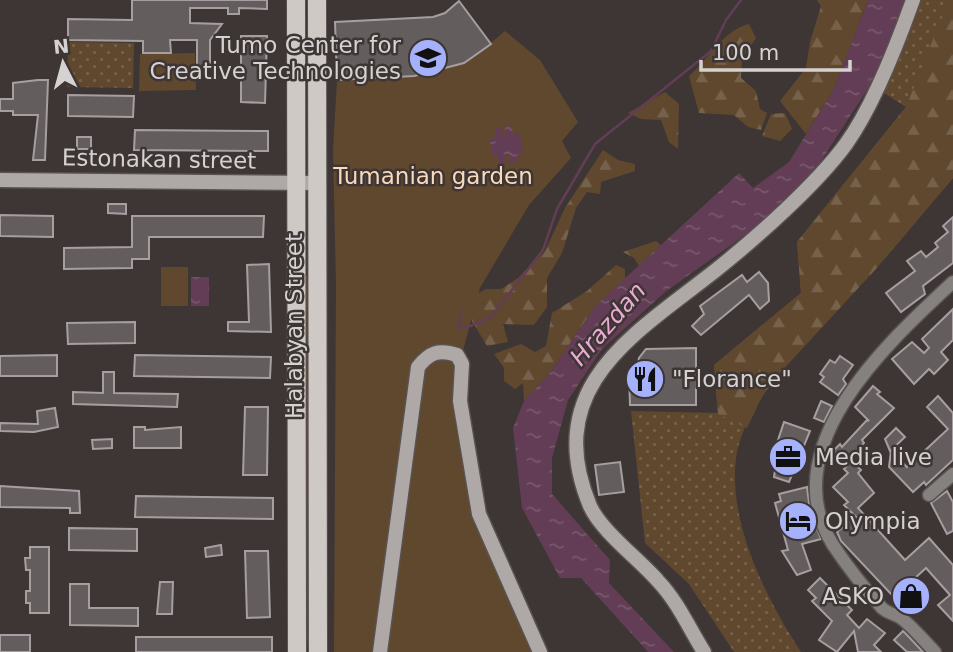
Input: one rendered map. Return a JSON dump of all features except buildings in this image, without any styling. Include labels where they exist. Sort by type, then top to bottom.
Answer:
[{"type":"main road","name":"Halabyan Street","points":[[296,0],[296,652]]},
{"type":"main road","name":"Halabyan Street","points":[[317,0],[318,652]]},
{"type":"street","points":[[704,652],[677,603],[591,509],[578,468],[575,439],[580,413],[608,358],[772,221],[847,144],[869,102],[914,0]]},
{"type":"street","name":"Estonakan street","points":[[0,180],[318,183]]},
{"type":"street","points":[[934,652],[901,619],[885,610],[835,547],[817,503],[817,473],[823,441],[839,410],[867,370],[884,348],[953,282]]},
{"type":"street","points":[[380,652],[418,367],[427,356],[440,351],[457,355],[462,364],[460,401],[479,514],[540,652]]},
{"type":"street","points":[[929,495],[953,474]]},
{"type":"green space","points":[[817,0],[868,0],[834,89],[806,134],[780,101],[806,68],[810,42],[821,6]]},
{"type":"green space","points":[[921,0],[953,0],[953,178],[772,383],[742,434],[736,458],[735,483],[744,534],[763,584],[801,652],[734,652],[689,584],[645,543],[631,411],[718,413],[714,365],[801,293],[797,242],[906,107],[884,93]]},
{"type":"green space","points":[[949,0],[953,0],[953,178],[875,270],[766,388],[747,428],[718,414],[714,365],[801,293],[797,242],[906,107]]},
{"type":"green space","points":[[749,24],[756,38],[742,59],[741,78],[756,91],[760,109],[767,113],[761,130],[748,127],[734,115],[699,113],[689,76],[723,39]]},
{"type":"green space","name":"Tumanian garden","points":[[505,31],[540,60],[578,122],[562,141],[571,158],[529,205],[480,288],[454,383],[464,475],[476,521],[533,652],[334,652],[336,283],[333,151],[337,80],[427,74],[465,60]]},
{"type":"green space","points":[[68,42],[134,43],[133,88],[67,87]]},
{"type":"green space","points":[[195,53],[196,90],[139,91],[140,54]]},
{"type":"green space","points":[[665,92],[679,104],[678,149],[669,142],[661,120],[641,119],[628,113]]},
{"type":"green space","points":[[785,113],[792,129],[780,141],[762,136],[771,114]]},
{"type":"green space","points":[[603,150],[618,160],[635,164],[635,171],[601,182],[600,194],[587,192],[576,208],[562,253],[547,278],[547,307],[534,325],[503,324],[508,342],[487,346],[472,321],[468,299],[486,289],[501,289],[518,278],[545,251],[565,208]]},
{"type":"green space","points":[[656,241],[661,245],[639,266],[634,258],[623,252]]},
{"type":"green space","points":[[616,265],[625,269],[625,279],[596,305],[550,373],[524,401],[523,383],[515,389],[504,381],[504,368],[494,354],[521,344],[535,352],[546,346],[552,313],[587,291]]},
{"type":"green space","points":[[161,267],[188,267],[188,306],[161,306]]},
{"type":"green space","points":[[306,276],[310,276],[313,517],[308,652],[304,598]]},
{"type":"water","name":"Hrazdan","points":[[868,0],[906,0],[876,76],[814,172],[762,223],[665,292],[602,349],[568,400],[552,458],[552,494],[610,560],[609,583],[674,652],[648,652],[581,578],[560,578],[522,508],[513,428],[524,401],[550,373],[596,305],[739,173],[753,188],[789,162],[834,89]]},
{"type":"water","points":[[512,126],[513,135],[520,134],[523,153],[517,154],[517,162],[510,163],[509,154],[505,154],[506,163],[499,164],[498,155],[492,156],[490,138],[495,137],[495,128],[501,128],[503,136],[506,135],[505,127]]},
{"type":"water","points":[[191,277],[209,277],[209,306],[191,306]]},
{"type":"waterway","points":[[461,309],[459,326],[463,329],[491,317],[543,250],[557,209],[595,144],[711,51],[726,20],[741,0]]},
{"type":"place","name":"Tumo Center for Creative Technologies","points":[[428,58]]},
{"type":"place","name":"\"Florance\"","points":[[645,379]]},
{"type":"place","name":"Media live","points":[[788,457]]},
{"type":"place","name":"Olympia","points":[[798,521]]},
{"type":"place","name":"ASKO","points":[[911,596]]}]
